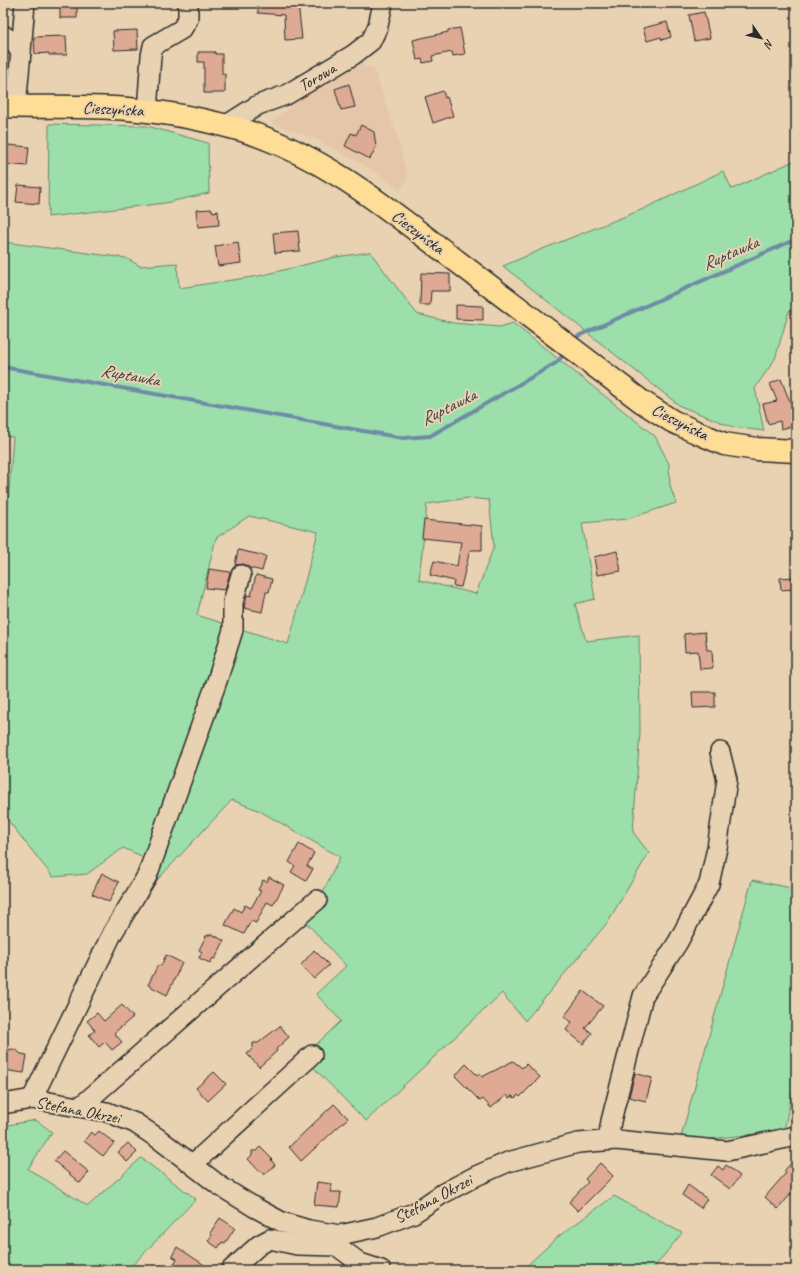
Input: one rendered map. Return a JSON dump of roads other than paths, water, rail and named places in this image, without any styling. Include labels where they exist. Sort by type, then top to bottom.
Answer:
[{"type":"main road","name":"Cieszyńska","points":[[10,106],[84,107],[171,114],[245,131],[274,142],[309,158],[354,185],[400,217],[569,347],[641,401],[672,421],[724,444],[757,449],[796,451]]},
{"type":"street","points":[[10,106],[21,52],[25,3]]},
{"type":"street","points":[[147,111],[153,46],[182,29],[188,19],[188,3]]},
{"type":"street","name":"Torowa","points":[[224,126],[258,105],[286,95],[353,55],[371,41],[378,26],[383,3]]},
{"type":"street","points":[[3,35],[14,43],[21,52]]},
{"type":"street","points":[[32,1099],[112,934],[147,876],[217,681],[233,630],[232,602],[241,575]]},
{"type":"street","points":[[608,1140],[611,1121],[643,996],[678,942],[709,884],[717,848],[727,780],[720,752]]},
{"type":"street","points":[[80,1107],[317,900]]},
{"type":"street","points":[[193,1164],[312,1055]]},
{"type":"street","name":"Stefana Okrzei","points":[[3,1104],[32,1099],[107,1112],[135,1123],[193,1164],[220,1186],[282,1222],[338,1241],[414,1213],[442,1194],[476,1176],[508,1162],[578,1143],[616,1140],[728,1151],[796,1136]]},
{"type":"street","points":[[232,1270],[259,1245],[270,1239],[297,1245],[338,1241],[360,1263],[382,1270]]},
{"type":"waterway","name":"Ruptawka","points":[[574,342],[578,336],[796,239]]},
{"type":"waterway","name":"Ruptawka","points":[[3,367],[403,438],[430,436],[556,363],[566,352]]}]
